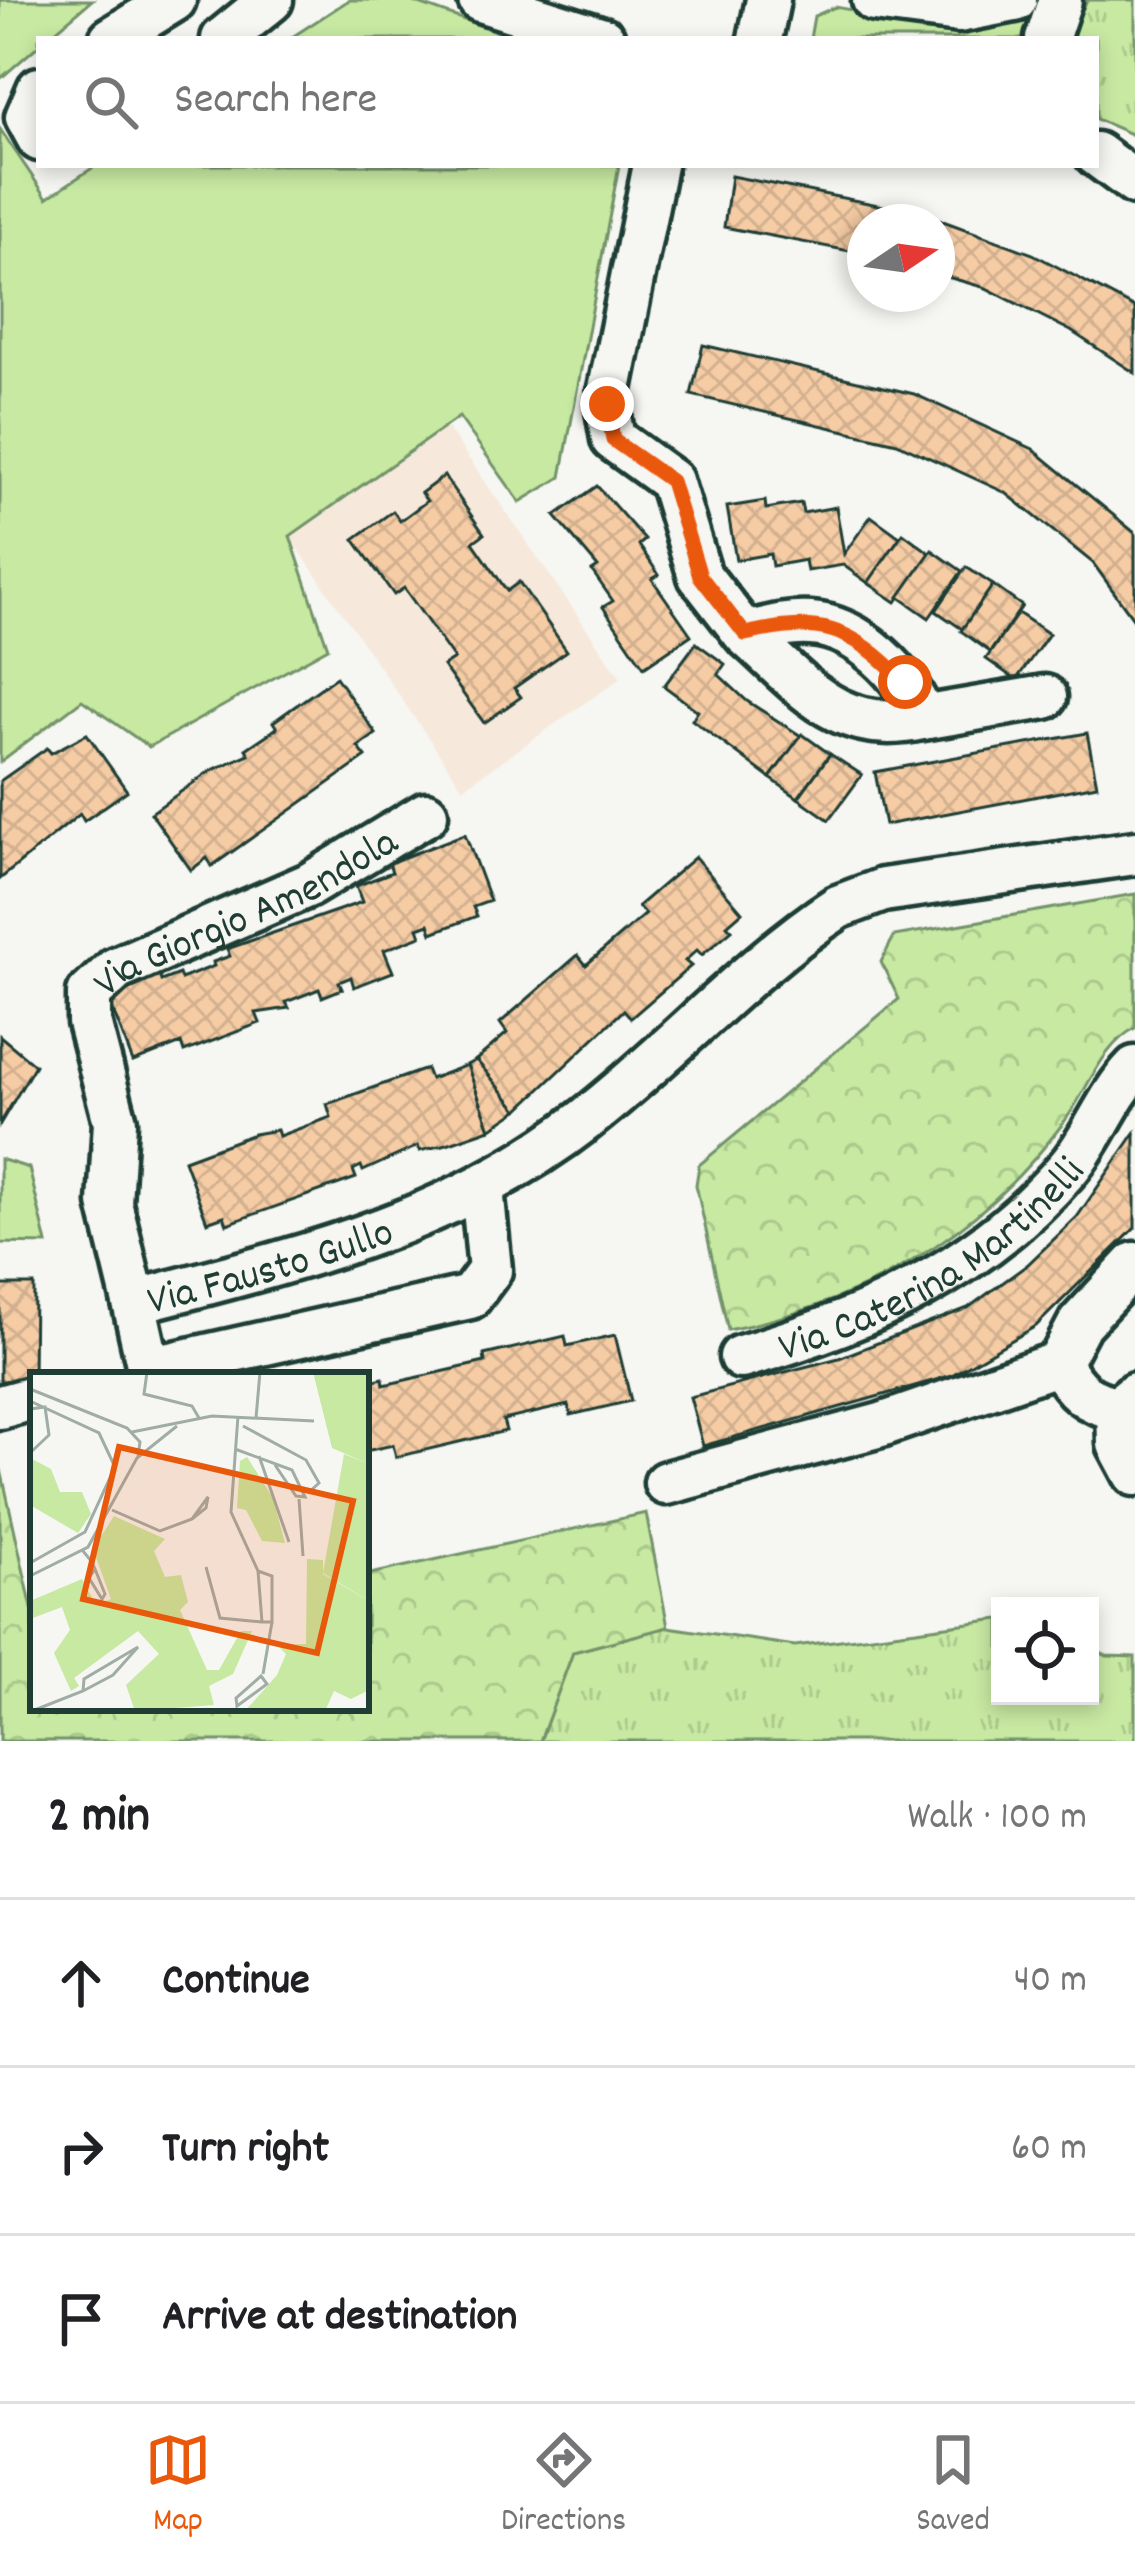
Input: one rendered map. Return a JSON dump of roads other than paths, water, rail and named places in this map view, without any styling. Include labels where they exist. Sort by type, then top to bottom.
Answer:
[{"type":"street","points":[[116,36],[174,0]]},
{"type":"street","points":[[191,0],[206,8],[226,36],[271,0]]},
{"type":"street","points":[[480,0],[594,36]]},
{"type":"street","points":[[761,36],[768,0]]},
{"type":"street","points":[[874,0],[959,11],[1015,0]]},
{"type":"street","points":[[1048,36],[1060,0]]},
{"type":"street","points":[[36,96],[27,117],[36,134]]},
{"type":"street","points":[[1099,154],[1135,161]]},
{"type":"street","points":[[1099,155],[1135,183]]},
{"type":"street","points":[[654,168],[607,404],[613,440],[664,473],[676,489],[700,576],[745,634],[844,716],[875,724],[1046,698]]},
{"type":"street","points":[[745,634],[794,624],[838,630],[905,682],[922,718]]},
{"type":"street","name":"Via Giorgio Amendola","points":[[134,1302],[110,1203],[115,1122],[89,1022],[89,994],[116,968],[309,885],[426,814]]},
{"type":"street","name":"Via Fausto Gullo","points":[[482,1188],[490,1270],[470,1298],[137,1372],[134,1302],[347,1245],[482,1188],[587,1118],[838,908],[883,890],[1135,853]]},
{"type":"street","name":"Via Caterina Martinelli","points":[[741,1357],[862,1318],[962,1264],[1060,1177],[1135,1068]]},
{"type":"street","points":[[666,1483],[881,1425],[1059,1363],[1081,1323],[1135,1264]]},
{"type":"street","points":[[1059,1363],[1086,1399],[1126,1401],[1122,1455],[1135,1474]]},
{"type":"street","points":[[0,1407],[30,1399]]}]
